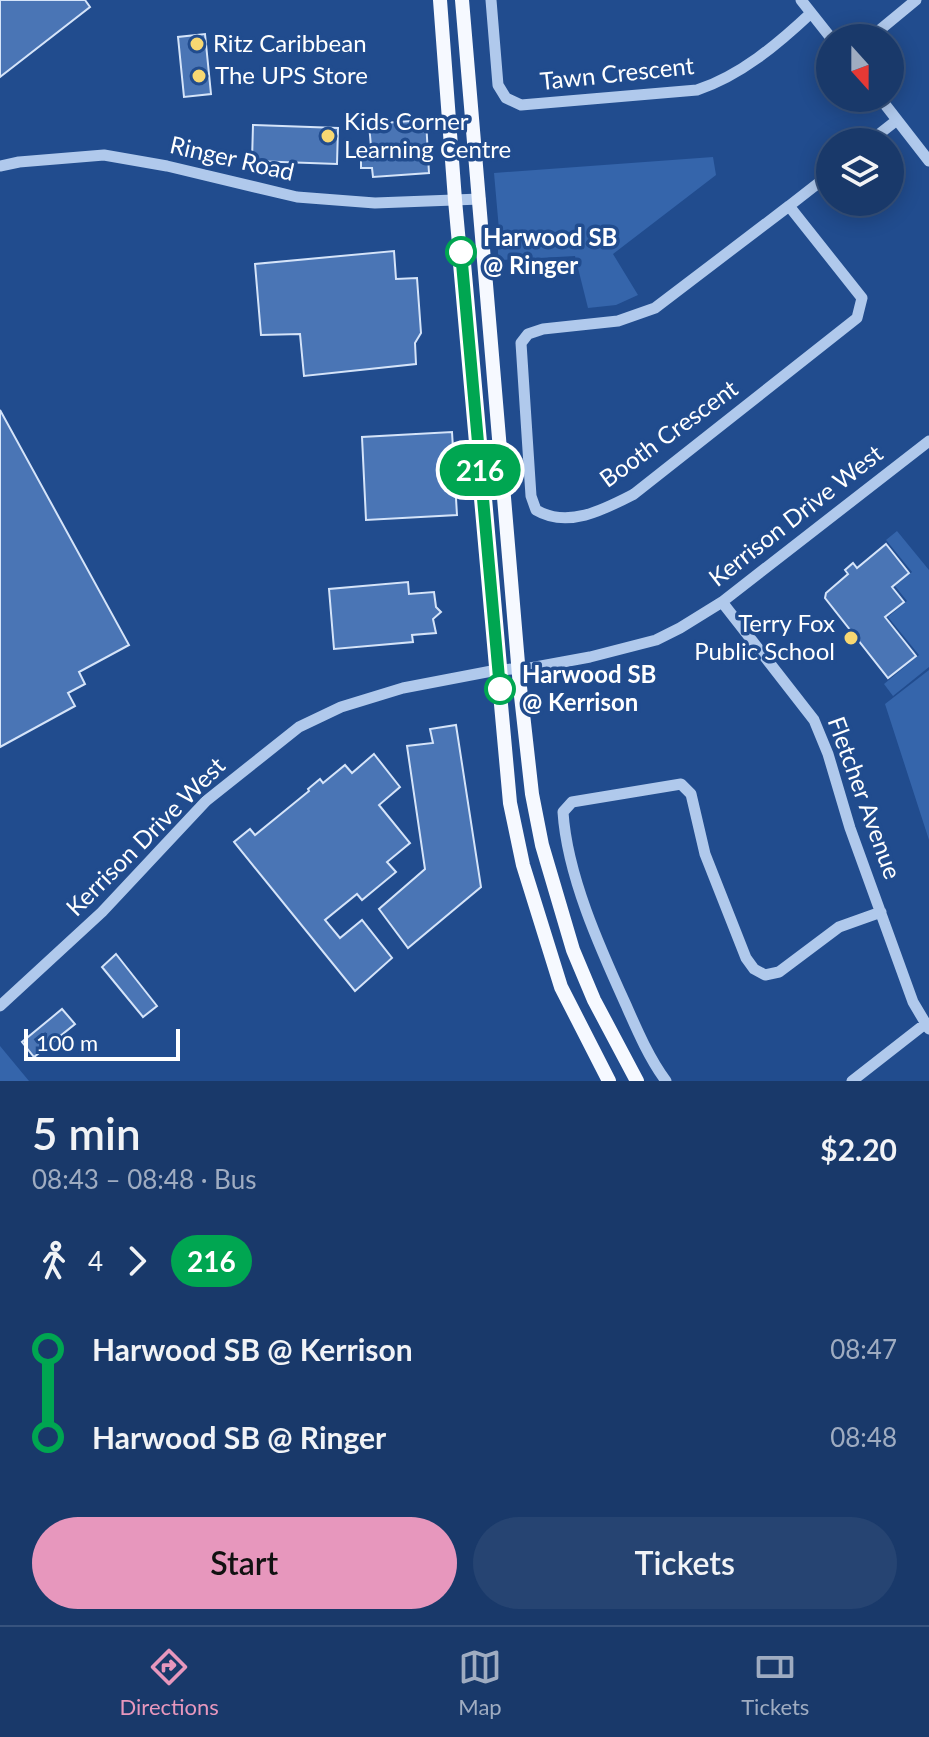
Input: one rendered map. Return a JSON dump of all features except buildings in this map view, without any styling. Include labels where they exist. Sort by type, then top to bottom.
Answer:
[{"type":"main road","points":[[440,0],[455,200],[510,803],[523,865],[561,987],[609,1081]]},
{"type":"main road","points":[[462,0],[532,794],[542,845],[573,950],[594,1000],[637,1081]]},
{"type":"street","name":"Tawn Crescent","points":[[491,0],[498,85],[506,98],[521,105],[697,90],[721,83],[811,13]]},
{"type":"street","points":[[801,0],[820,24]]},
{"type":"street","points":[[887,24],[916,0]]},
{"type":"street","points":[[891,112],[929,161]]},
{"type":"street","points":[[887,128],[897,120]]},
{"type":"street","name":"Ringer Road","points":[[0,166],[104,155],[167,166],[297,197],[375,203],[480,199]]},
{"type":"street","name":"Booth Crescent","points":[[789,206],[862,298],[857,318],[634,494],[598,512],[558,518],[536,510],[531,496],[521,343],[528,334],[543,329],[618,321],[655,308],[816,185]]},
{"type":"street","name":"Kerrison Drive West","points":[[0,1006],[102,912],[206,801],[299,727],[366,698],[497,670],[590,657],[656,640],[722,602],[929,441]]},
{"type":"street","name":"Fletcher Avenue","points":[[722,602],[814,720],[913,1002],[927,1027]]},
{"type":"street","points":[[666,1081],[637,1030],[594,935],[564,832],[563,812],[572,802],[681,784],[691,794],[705,854],[746,958],[754,969],[765,975],[779,972],[839,927],[881,912]]},
{"type":"street","points":[[852,1081],[927,1027]]},
{"type":"shaded area","points":[[713,157],[716,175],[613,254],[638,295],[616,305],[588,308],[575,256],[502,260],[498,256],[500,241],[494,173]]},
{"type":"shaded area","points":[[897,531],[929,570],[929,667],[893,696],[884,684],[919,655],[888,617],[907,601],[895,586],[912,572],[886,540]]},
{"type":"shaded area","points":[[929,670],[929,840],[885,704]]},
{"type":"shaded area","points":[[0,1046],[29,1081],[0,1081]]},
{"type":"bus line","name":"216","points":[[461,252],[500,689]]},
{"type":"place","name":"Ritz Caribbean","points":[[197,44]]},
{"type":"place","name":"The UPS Store","points":[[199,76]]},
{"type":"place","name":"Kids Corner Learning Centre","points":[[328,136]]},
{"type":"place","name":"Harwood SB @ Ringer","points":[[461,252]]},
{"type":"place","name":"Terry Fox Public School","points":[[851,638]]},
{"type":"place","name":"Harwood SB @ Kerrison","points":[[500,689]]}]
